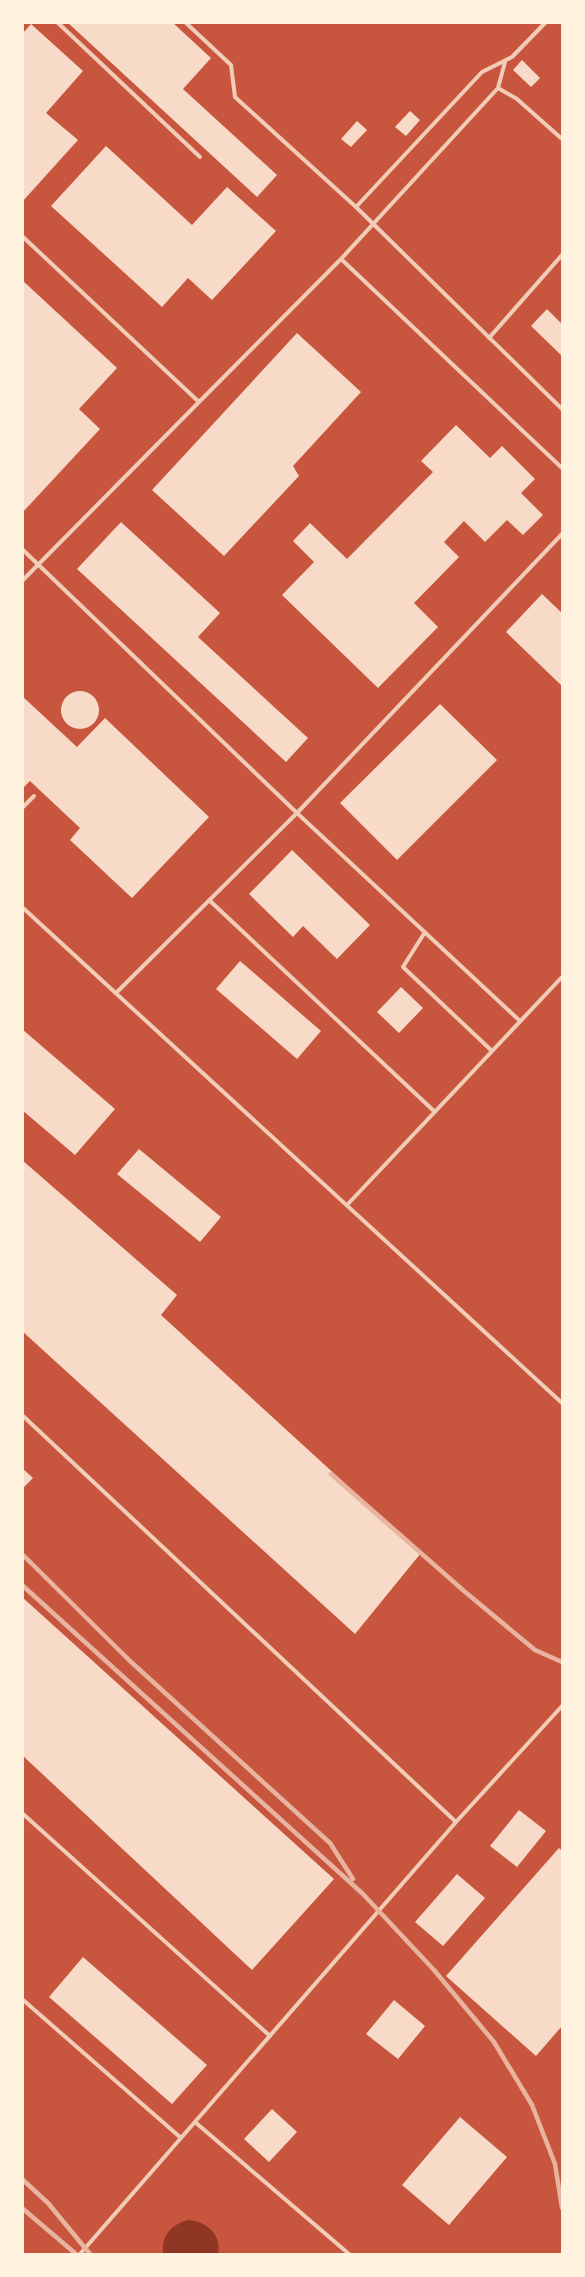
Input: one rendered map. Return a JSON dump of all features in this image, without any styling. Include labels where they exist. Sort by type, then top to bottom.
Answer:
[{"type":"lane","points":[[57,22],[200,157]]},
{"type":"lane","points":[[185,22],[231,65],[235,97],[356,207],[562,409]]},
{"type":"lane","points":[[356,207],[482,72],[505,62],[546,22]]},
{"type":"lane","points":[[22,581],[373,225],[498,88],[505,62]]},
{"type":"lane","points":[[498,88],[517,99],[562,139]]},
{"type":"lane","points":[[22,236],[199,402]]},
{"type":"lane","points":[[489,338],[562,255]]},
{"type":"lane","points":[[341,259],[562,468]]},
{"type":"lane","points":[[116,993],[297,813],[562,534]]},
{"type":"lane","points":[[22,549],[297,813],[520,1021]]},
{"type":"lane","points":[[22,808],[34,796]]},
{"type":"lane","points":[[209,900],[435,1112]]},
{"type":"lane","points":[[22,907],[562,1402]]},
{"type":"lane","points":[[425,932],[403,968],[492,1052]]},
{"type":"lane","points":[[347,1205],[562,977]]},
{"type":"lane","points":[[22,1416],[456,1822]]},
{"type":"lane","points":[[80,2254],[456,1822],[562,1706]]},
{"type":"lane","points":[[22,1813],[270,2036]]},
{"type":"lane","points":[[22,1999],[182,2138]]},
{"type":"lane","points":[[195,2122],[347,2254]]},
{"type":"shaded area","points":[[189,2220],[202,2223],[212,2231],[218,2241],[218,2254],[163,2254],[168,2232],[177,2224]]},
{"type":"building","points":[[67,22],[172,22],[211,58],[183,89],[277,175],[257,197]]},
{"type":"building","points":[[31,24],[83,71],[46,113],[78,140],[22,202],[22,34]]},
{"type":"building","points":[[522,60],[540,78],[531,87],[513,70]]},
{"type":"building","points":[[410,111],[420,120],[406,136],[395,127]]},
{"type":"building","points":[[357,121],[367,130],[351,147],[341,139]]},
{"type":"building","points":[[106,146],[192,225],[227,187],[276,231],[212,300],[188,278],[162,307],[51,206]]},
{"type":"building","points":[[22,280],[117,368],[79,409],[100,429],[22,513]]},
{"type":"building","points":[[547,309],[562,324],[562,356],[531,326]]},
{"type":"building","points":[[297,333],[361,392],[293,466],[299,476],[224,556],[152,490]]},
{"type":"building","points":[[456,425],[490,458],[502,446],[535,479],[521,493],[543,515],[523,535],[507,520],[485,542],[464,521],[444,542],[459,557],[414,603],[438,627],[378,688],[282,595],[314,562],[293,541],[310,523],[347,559],[433,472],[421,461]]},
{"type":"building","points":[[121,522],[220,613],[198,637],[308,738],[286,762],[77,569]]},
{"type":"building","points":[[542,594],[562,613],[562,686],[506,632]]},
{"type":"building","points":[[80,691],[93,697],[99,710],[93,723],[80,729],[67,723],[61,710],[67,697]]},
{"type":"building","points":[[22,696],[77,747],[105,718],[209,817],[132,898],[70,840],[80,828],[30,781],[22,789]]},
{"type":"building","points":[[440,704],[497,760],[397,860],[340,803]]},
{"type":"building","points":[[292,850],[370,925],[337,959],[303,926],[293,937],[249,894]]},
{"type":"building","points":[[240,961],[321,1031],[297,1059],[216,989]]},
{"type":"building","points":[[401,987],[423,1008],[399,1033],[377,1012]]},
{"type":"building","points":[[22,1029],[115,1109],[75,1155],[22,1110]]},
{"type":"building","points":[[139,1149],[221,1217],[200,1242],[117,1174]]},
{"type":"building","points":[[22,1160],[177,1295],[161,1315],[421,1553],[355,1634],[22,1331]]},
{"type":"building","points":[[22,1468],[33,1478],[22,1489]]},
{"type":"building","points":[[22,1597],[334,1879],[252,1970],[22,1755]]},
{"type":"building","points":[[519,1810],[546,1831],[517,1867],[490,1846]]},
{"type":"building","points":[[559,1848],[562,1851],[562,2026],[536,2056],[446,1976]]},
{"type":"building","points":[[457,1874],[485,1898],[443,1946],[415,1922]]},
{"type":"building","points":[[83,1957],[207,2065],[172,2104],[49,1997]]},
{"type":"building","points":[[394,2000],[425,2026],[398,2059],[366,2034]]},
{"type":"building","points":[[272,2109],[297,2132],[269,2162],[244,2139]]},
{"type":"building","points":[[460,2117],[507,2157],[449,2225],[402,2185]]},
{"type":"railway","points":[[331,1474],[535,1650],[562,1662]]},
{"type":"railway","points":[[22,1554],[130,1661],[330,1843],[353,1879]]},
{"type":"railway","points":[[22,1585],[363,1894],[434,1970],[494,2042],[532,2105],[555,2164],[562,2208]]},
{"type":"railway","points":[[22,2179],[48,2203],[90,2254]]},
{"type":"railway","points":[[22,2208],[76,2254]]}]
